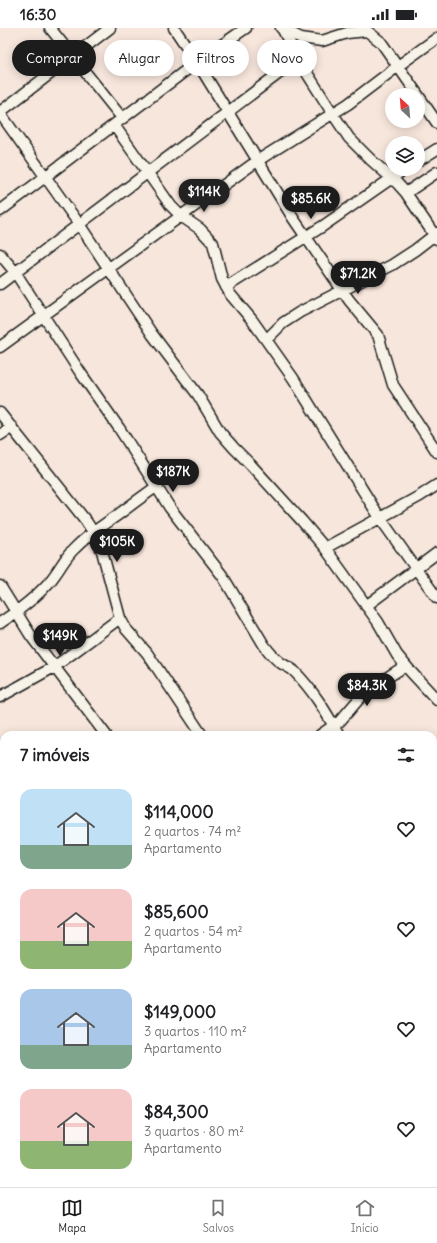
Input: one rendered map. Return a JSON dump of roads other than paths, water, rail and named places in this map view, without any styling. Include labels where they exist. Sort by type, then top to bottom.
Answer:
[{"type":"street","points":[[50,28],[59,40]]},
{"type":"street","points":[[94,40],[110,28]]},
{"type":"street","points":[[174,28],[182,40]]},
{"type":"street","points":[[229,40],[246,28]]},
{"type":"street","points":[[282,28],[301,38],[322,41],[347,33],[367,31],[382,42],[413,88]]},
{"type":"street","points":[[282,28],[288,40]]},
{"type":"street","points":[[322,41],[339,28]]},
{"type":"street","points":[[0,347],[257,161],[348,104],[437,38]]},
{"type":"street","points":[[0,211],[182,73]]},
{"type":"street","points":[[46,76],[0,112],[79,224],[152,334],[198,395],[220,432],[325,548],[378,622],[405,666],[437,700]]},
{"type":"street","points":[[88,76],[122,118]]},
{"type":"street","points":[[206,76],[257,161],[306,237],[342,290],[378,335],[393,385],[437,452]]},
{"type":"street","points":[[0,284],[276,76]]},
{"type":"street","points":[[266,340],[283,323],[300,312],[392,265],[436,236],[406,193],[349,138],[309,76]]},
{"type":"street","points":[[425,105],[437,123]]},
{"type":"street","points":[[114,125],[171,206],[209,237],[213,243],[222,279],[230,294],[248,315],[293,378],[380,518],[437,598]]},
{"type":"street","points":[[425,156],[437,148]]},
{"type":"street","points":[[406,193],[437,172]]},
{"type":"street","points":[[226,287],[306,237],[394,176]]},
{"type":"street","points":[[0,254],[14,272],[119,428],[170,508],[222,575],[264,645],[272,656],[293,670],[309,688],[336,731],[359,699],[374,686],[405,666]]},
{"type":"street","points":[[0,413],[93,532],[105,559],[120,618],[126,629],[146,653],[199,731]]},
{"type":"street","points":[[0,435],[12,427]]},
{"type":"street","points":[[325,548],[437,485]]},
{"type":"street","points":[[0,623],[16,612],[44,588],[52,579],[67,555],[93,532],[156,486]]},
{"type":"street","points":[[366,606],[437,553]]},
{"type":"street","points":[[0,586],[31,636],[103,731]]},
{"type":"street","points":[[0,697],[54,667],[120,618]]}]
